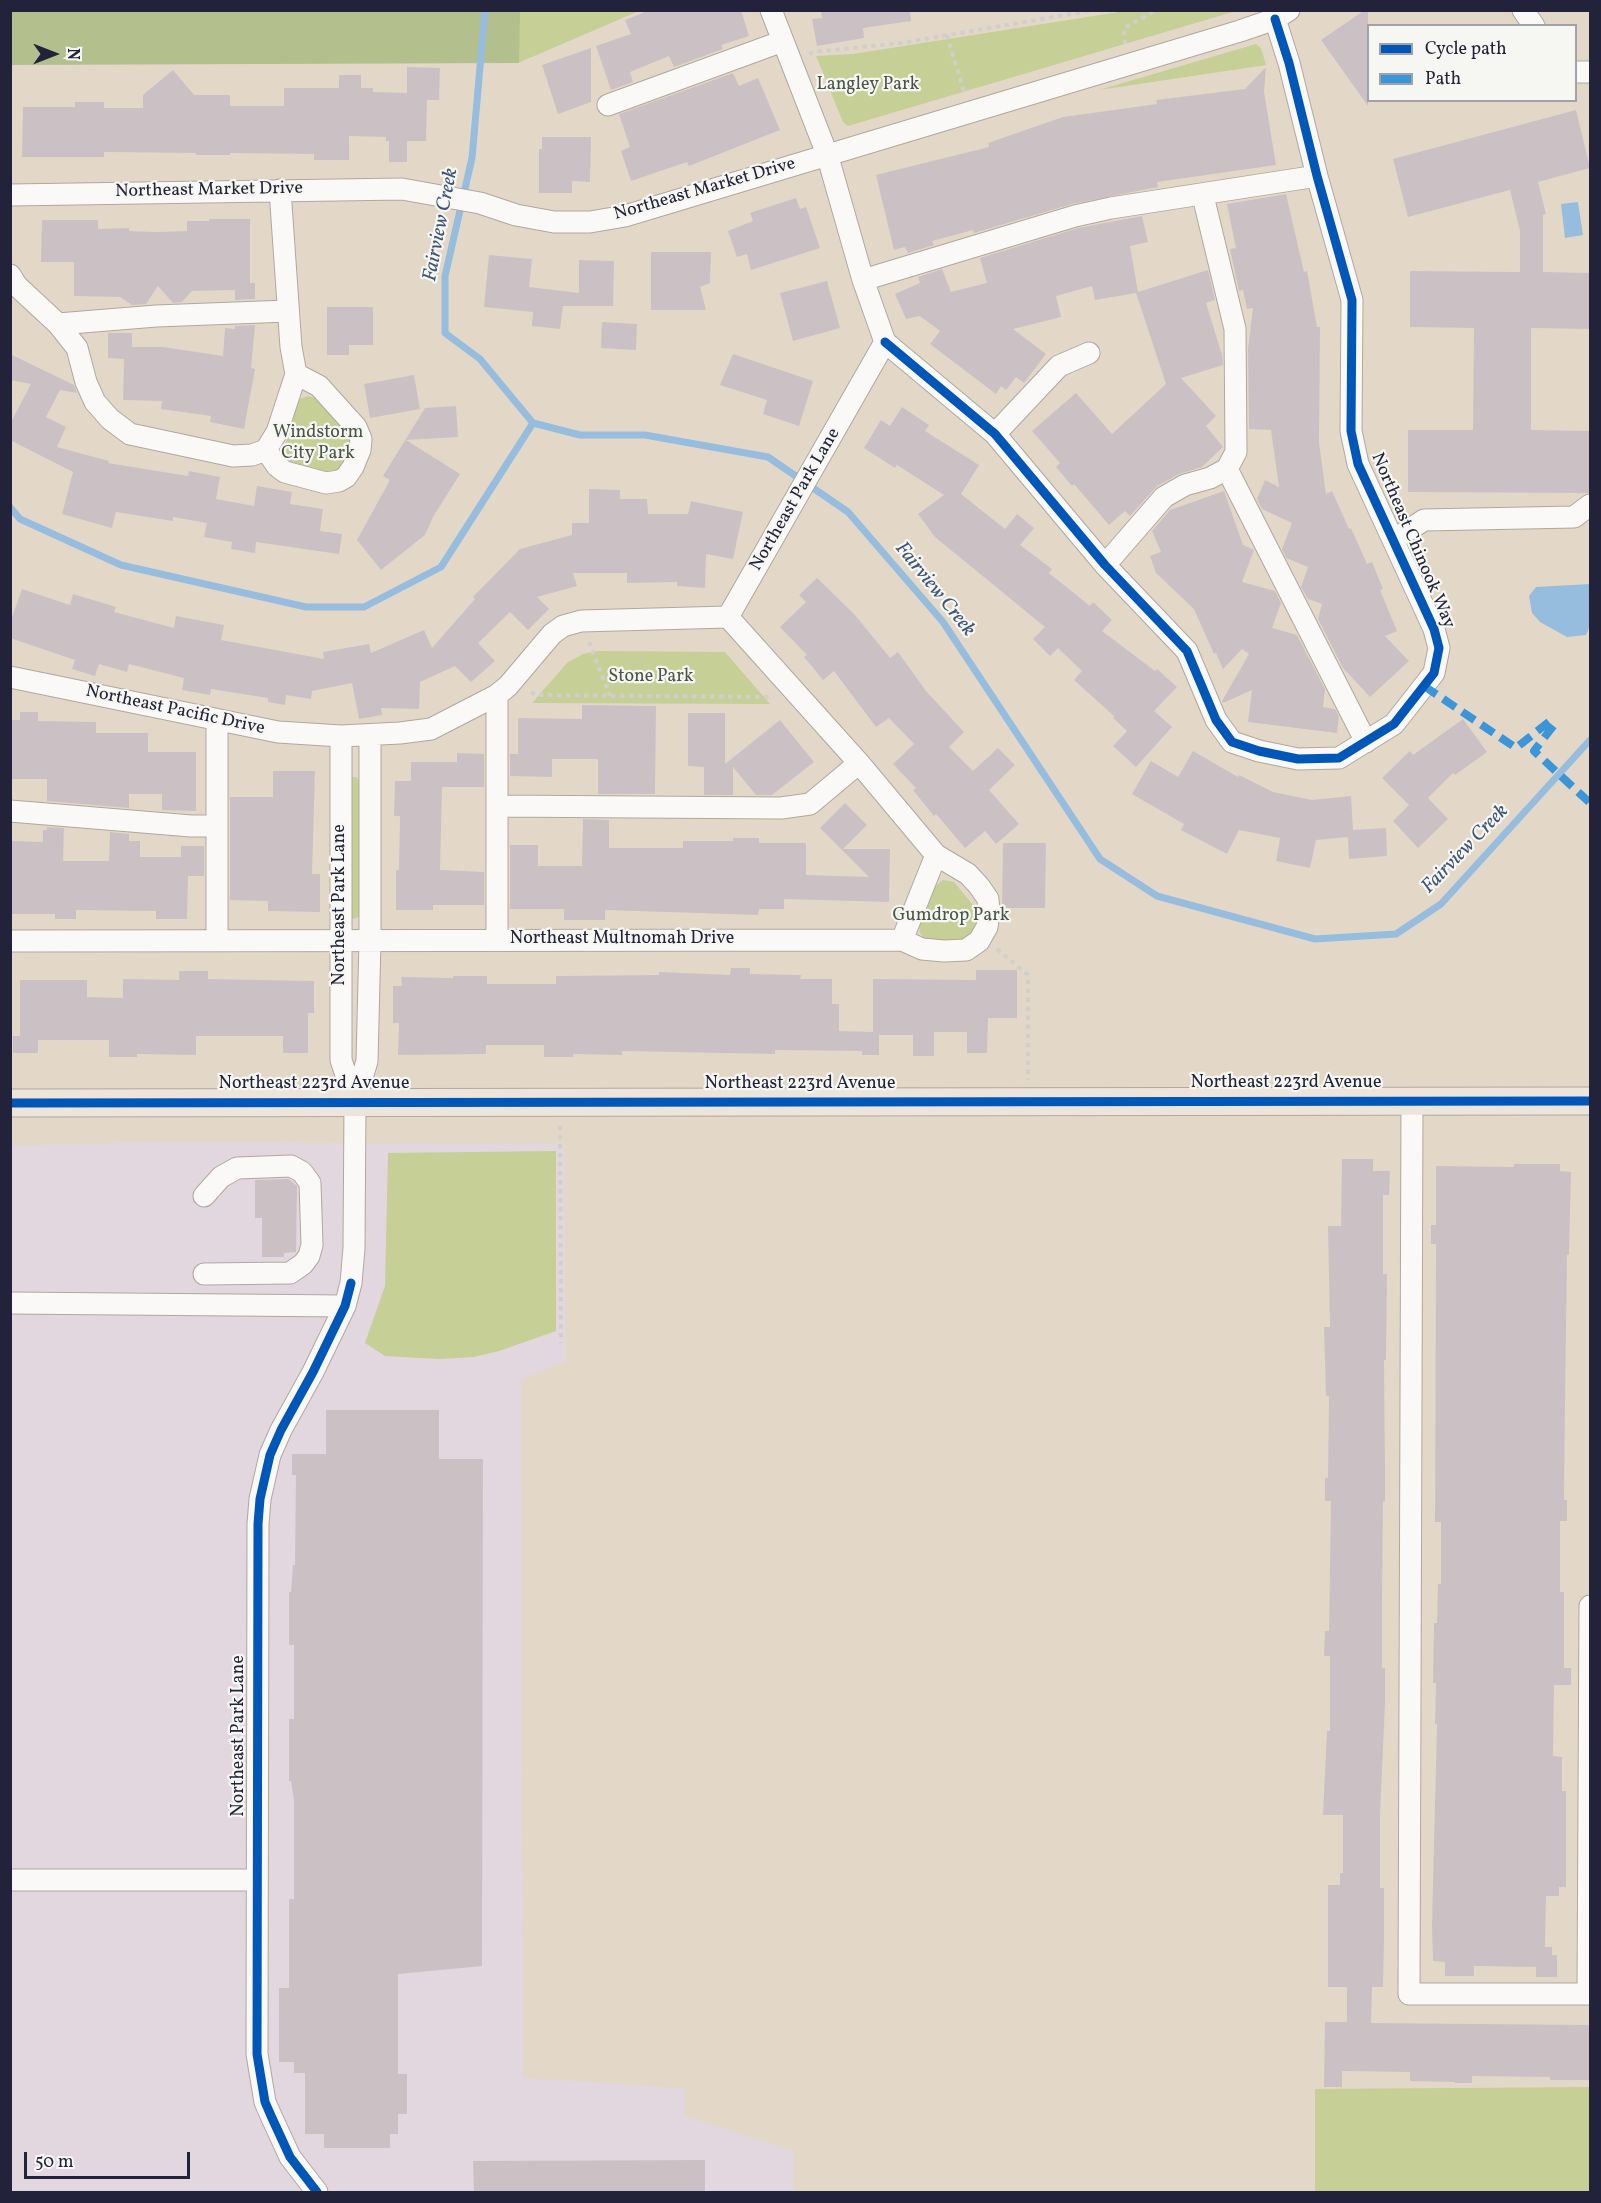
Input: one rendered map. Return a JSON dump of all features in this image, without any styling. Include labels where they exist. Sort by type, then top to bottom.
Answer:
[{"type":"main road","name":"Northeast 223rd Avenue","points":[[10,1103],[1590,1101]]},
{"type":"street","points":[[771,10],[827,154],[863,279],[885,342]]},
{"type":"street","points":[[1523,10],[1533,24]]},
{"type":"street","name":"Northeast Market Drive","points":[[10,195],[402,189],[480,203],[516,215],[554,222],[590,222],[625,216],[1282,15]]},
{"type":"street","name":"Northeast Chinook Way","points":[[885,342],[994,434],[1105,565],[1187,651],[1216,720],[1232,742],[1259,751],[1298,759],[1339,758],[1394,724],[1434,673],[1439,648],[1434,629],[1358,464],[1351,431],[1352,300],[1317,176],[1289,63],[1282,15]]},
{"type":"street","points":[[608,105],[783,41]]},
{"type":"street","points":[[863,279],[1075,216],[1111,208],[1317,176]]},
{"type":"street","points":[[10,275],[17,286],[58,324],[77,348],[86,382],[95,402],[110,419],[130,434],[233,456],[266,450],[277,432],[296,374],[291,347],[280,190]]},
{"type":"street","points":[[1105,565],[1164,497],[1185,485],[1210,478],[1227,469],[1236,452],[1235,329],[1203,195]]},
{"type":"street","points":[[58,324],[156,316],[288,311]]},
{"type":"street","name":"Northeast Park Lane","points":[[728,617],[885,342]]},
{"type":"street","points":[[994,434],[1059,366],[1089,353]]},
{"type":"street","points":[[266,450],[277,466],[285,472],[326,483],[339,482],[346,477],[356,459],[361,439],[356,427],[319,386],[296,374]]},
{"type":"street","points":[[1227,469],[1366,742]]},
{"type":"street","points":[[1393,540],[1424,520],[1574,517],[1590,505]]},
{"type":"street","points":[[341,736],[370,736],[431,729],[497,695],[552,634],[563,626],[581,621],[728,617],[859,763],[936,855],[968,874],[988,899],[989,913],[983,936]]},
{"type":"street","name":"Northeast Pacific Drive","points":[[10,678],[278,732],[341,736]]},
{"type":"street","points":[[497,695],[497,940]]},
{"type":"street","points":[[217,720],[217,941]]},
{"type":"street","name":"Northeast Park Lane","points":[[341,736],[340,1060],[355,1102]]},
{"type":"street","name":"Northeast Park Lane","points":[[317,2193],[290,2157],[265,2102],[257,2054],[257,1534],[260,1498],[270,1455],[345,1306],[353,1267],[355,1102],[367,1061],[370,941],[370,736]]},
{"type":"street","points":[[498,806],[781,808],[810,804],[859,763]]},
{"type":"street","points":[[10,810],[191,826],[217,826]]},
{"type":"street","points":[[902,940],[936,855]]},
{"type":"street","name":"Northeast Multnomah Drive","points":[[342,942],[902,940],[922,949],[966,950],[983,936]]},
{"type":"street","points":[[10,941],[342,942]]},
{"type":"street","points":[[1412,1101],[1409,1994],[1589,1994],[1590,1606]]},
{"type":"street","points":[[204,1196],[221,1177],[237,1168],[291,1166],[302,1172],[310,1183],[312,1245],[309,1256],[303,1264],[290,1273],[204,1274]]},
{"type":"street","points":[[10,1303],[345,1306]]},
{"type":"street","points":[[10,1880],[256,1880]]},
{"type":"path","points":[[792,63],[813,52],[901,43],[1095,10]]},
{"type":"path","points":[[947,35],[970,111]]},
{"type":"path","points":[[581,621],[610,696]]},
{"type":"path","points":[[512,680],[535,695],[772,698],[790,686]]},
{"type":"path","points":[[983,936],[1028,975],[1028,1101]]},
{"type":"path","points":[[560,1101],[561,1343]]},
{"type":"shaded area","points":[[143,1142],[564,1144],[566,1361],[521,1379],[523,2078],[684,2088],[685,2116],[794,2151],[793,2192],[11,2192],[10,1146]]},
{"type":"green space","points":[[10,11],[520,11],[519,63],[11,65]]},
{"type":"green space","points":[[518,11],[639,11],[518,63]]},
{"type":"green space","name":"Langley Park","points":[[1125,11],[1236,11],[848,126],[843,122],[816,56],[853,54]]},
{"type":"green space","points":[[1256,44],[1261,48],[1266,65],[1099,90]]},
{"type":"green space","name":"Windstorm City Park","points":[[308,396],[318,399],[350,436],[352,448],[339,474],[297,471],[282,457],[297,403]]},
{"type":"green space","name":"Stone Park","points":[[597,651],[725,652],[770,704],[532,703],[567,663],[583,654]]},
{"type":"green space","points":[[351,777],[356,777],[361,782],[360,916],[354,919],[350,918]]},
{"type":"green space","name":"Gumdrop Park","points":[[943,880],[954,882],[978,911],[978,919],[972,933],[963,942],[930,942],[920,933],[919,926],[934,887]]},
{"type":"green space","points":[[556,1151],[556,1331],[499,1351],[474,1357],[439,1359],[385,1356],[365,1343],[385,1286],[388,1153]]},
{"type":"green space","points":[[1590,2087],[1590,2192],[1315,2192],[1315,2089]]},
{"type":"water","points":[[1578,202],[1583,235],[1565,238],[1561,204]]},
{"type":"water","points":[[1590,584],[1590,626],[1586,635],[1567,637],[1540,622],[1532,613],[1529,596],[1536,587]]},
{"type":"building","points":[[650,10],[741,10],[749,36],[721,45],[723,49],[674,67],[669,56],[630,72],[633,82],[611,90],[596,46],[631,34],[625,20]]},
{"type":"building","points":[[821,10],[910,10],[911,21],[863,28],[864,38],[817,46],[812,19],[822,18]]},
{"type":"building","points":[[1368,10],[1368,106],[1321,40]]},
{"type":"building","points":[[591,48],[591,102],[558,114],[542,65]]},
{"type":"building","points":[[407,67],[440,68],[439,100],[427,100],[426,141],[407,141],[407,162],[389,162],[389,141],[386,141],[386,137],[349,136],[349,160],[314,160],[314,154],[230,153],[230,155],[196,155],[196,153],[104,152],[104,157],[22,157],[23,107],[75,107],[75,102],[104,102],[104,108],[143,108],[143,95],[173,70],[194,95],[230,95],[230,106],[284,106],[284,88],[339,88],[339,75],[361,75],[361,88],[373,88],[373,92],[407,93]]},
{"type":"building","points":[[1266,67],[1264,92],[1276,165],[1157,182],[1158,187],[1072,204],[974,233],[973,230],[932,241],[934,245],[908,253],[905,247],[894,250],[876,175],[989,147],[988,143],[1063,117],[1157,104],[1156,100],[1245,89]]},
{"type":"building","points":[[733,73],[739,86],[758,78],[780,130],[689,166],[687,162],[631,181],[621,151],[630,147],[619,114]]},
{"type":"building","points":[[1576,110],[1590,168],[1538,182],[1546,214],[1543,215],[1543,272],[1590,273],[1590,329],[1531,328],[1531,430],[1590,431],[1590,493],[1408,492],[1408,430],[1473,430],[1474,328],[1410,327],[1410,271],[1520,272],[1520,231],[1510,190],[1408,217],[1393,159]]},
{"type":"building","points":[[542,137],[591,137],[590,182],[572,181],[572,193],[539,193],[539,149],[542,149]]},
{"type":"building","points":[[1286,194],[1304,272],[1307,271],[1317,327],[1320,327],[1319,443],[1326,494],[1332,491],[1367,564],[1372,562],[1383,589],[1380,590],[1397,631],[1385,636],[1409,661],[1370,697],[1343,668],[1318,619],[1322,604],[1308,599],[1301,587],[1308,567],[1286,558],[1282,549],[1292,523],[1262,509],[1257,499],[1265,480],[1279,487],[1271,430],[1249,429],[1248,349],[1253,308],[1247,309],[1243,290],[1239,291],[1230,249],[1236,248],[1227,204]]},
{"type":"building","points":[[796,198],[800,209],[806,207],[820,248],[751,270],[747,254],[737,257],[728,231],[753,221],[750,213]]},
{"type":"building","points":[[1142,216],[1148,242],[1130,246],[1138,292],[1208,270],[1215,300],[1206,303],[1223,365],[1181,378],[1216,416],[1206,426],[1223,447],[1202,467],[1179,474],[1157,486],[1130,516],[1125,511],[1109,525],[1074,484],[1072,486],[1056,467],[1060,463],[1032,431],[1076,393],[1112,434],[1166,384],[1136,293],[1095,300],[1092,286],[1056,296],[1061,317],[1013,329],[1046,354],[1024,383],[1016,377],[1006,390],[1001,386],[996,394],[930,344],[940,331],[920,316],[906,319],[895,294],[920,283],[918,277],[942,269],[951,292],[987,283],[980,258],[1078,228]]},
{"type":"building","points":[[209,219],[250,219],[250,283],[255,283],[255,299],[235,300],[235,290],[192,291],[182,302],[173,303],[158,286],[146,304],[132,305],[120,297],[74,296],[74,262],[41,262],[42,220],[98,220],[98,229],[129,228],[129,231],[156,232],[187,231],[187,221],[209,221]]},
{"type":"building","points":[[651,252],[711,252],[710,283],[700,287],[706,310],[651,310]]},
{"type":"building","points":[[489,255],[532,259],[529,287],[579,293],[579,260],[614,261],[613,306],[563,306],[560,329],[532,326],[533,312],[484,307]]},
{"type":"building","points":[[827,281],[840,328],[793,341],[780,293]]},
{"type":"building","points":[[327,307],[373,307],[373,345],[349,345],[349,355],[327,355]]},
{"type":"building","points":[[602,322],[637,324],[636,350],[601,348]]},
{"type":"building","points":[[255,325],[251,368],[255,369],[244,429],[210,422],[211,416],[161,409],[162,401],[123,400],[124,359],[108,358],[108,333],[132,333],[132,347],[163,347],[223,356],[225,328],[235,329],[235,326]]},
{"type":"building","points":[[10,354],[74,385],[77,393],[60,390],[46,417],[66,427],[57,447],[109,461],[108,463],[188,476],[189,471],[220,477],[216,499],[254,506],[257,486],[292,492],[290,504],[323,509],[320,531],[342,534],[339,554],[256,542],[255,553],[231,549],[232,542],[204,537],[207,523],[173,517],[173,521],[116,512],[112,528],[62,514],[73,472],[10,440],[10,424],[31,384],[10,380]]},
{"type":"building","points":[[733,354],[813,381],[799,426],[763,414],[767,400],[720,385]]},
{"type":"building","points":[[414,375],[420,409],[370,418],[364,384]]},
{"type":"building","points":[[456,406],[458,437],[406,440],[460,474],[433,517],[425,535],[381,570],[357,540],[390,480],[383,476],[425,408]]},
{"type":"building","points":[[902,407],[929,425],[925,431],[979,465],[961,494],[1005,529],[1017,514],[1034,528],[1020,545],[1052,569],[1049,573],[1090,606],[1093,602],[1112,620],[1102,631],[1155,671],[1157,669],[1177,687],[1154,711],[1172,727],[1136,767],[1113,746],[1127,731],[1074,680],[1082,671],[1058,648],[1050,656],[1033,639],[1045,627],[935,537],[918,514],[944,495],[897,465],[895,468],[864,448],[881,420],[890,426]]},
{"type":"building","points":[[589,489],[620,490],[620,499],[647,499],[648,514],[688,514],[691,501],[743,512],[733,559],[706,554],[705,588],[677,586],[677,582],[627,583],[627,573],[573,573],[577,586],[537,597],[549,609],[528,630],[510,612],[478,643],[495,661],[471,682],[455,666],[420,682],[419,709],[381,708],[382,715],[359,719],[352,683],[312,691],[311,699],[286,695],[285,705],[268,702],[268,698],[211,689],[210,695],[182,690],[184,678],[129,664],[127,672],[99,664],[95,676],[72,669],[75,660],[10,638],[10,623],[22,589],[70,605],[73,594],[116,607],[114,612],[174,628],[176,616],[224,625],[221,640],[324,659],[323,652],[369,644],[371,653],[424,630],[432,648],[475,599],[473,597],[520,549],[572,535],[572,523],[589,523]]},
{"type":"building","points":[[1224,491],[1243,545],[1254,550],[1242,582],[1275,591],[1281,603],[1272,628],[1297,635],[1325,689],[1323,707],[1335,709],[1339,716],[1337,733],[1248,722],[1252,690],[1223,703],[1222,701],[1249,654],[1242,649],[1223,669],[1194,609],[1156,573],[1150,556],[1161,552],[1152,531],[1170,510]]},
{"type":"building","points":[[817,578],[855,615],[890,658],[898,652],[926,691],[964,732],[949,747],[973,771],[998,748],[1015,765],[989,790],[1019,824],[996,844],[985,831],[965,848],[936,814],[934,816],[913,790],[916,788],[893,764],[914,744],[889,718],[876,727],[834,671],[823,680],[804,657],[807,655],[780,627],[806,602],[799,595]]},
{"type":"building","points":[[582,705],[656,706],[655,794],[598,794],[598,759],[552,759],[552,777],[510,776],[510,754],[518,754],[518,718],[582,719]]},
{"type":"building","points":[[20,712],[38,712],[38,721],[96,722],[96,733],[148,733],[148,752],[196,752],[196,811],[162,810],[162,794],[129,794],[129,808],[47,801],[47,779],[10,779],[10,720],[20,720]]},
{"type":"building","points":[[688,713],[725,713],[725,764],[780,720],[814,762],[772,795],[756,795],[733,767],[733,795],[704,795],[704,767],[688,766]]},
{"type":"building","points":[[1463,719],[1487,752],[1455,775],[1453,773],[1428,798],[1448,819],[1418,848],[1393,821],[1409,805],[1382,778],[1410,751],[1413,755]]},
{"type":"building","points":[[1193,751],[1238,777],[1239,775],[1273,792],[1312,800],[1351,796],[1353,830],[1386,828],[1387,856],[1349,859],[1348,837],[1316,840],[1310,868],[1276,861],[1280,838],[1239,830],[1227,854],[1181,830],[1184,824],[1132,794],[1151,761],[1178,777]]},
{"type":"building","points":[[457,753],[484,754],[484,787],[442,787],[440,870],[484,872],[484,905],[433,905],[433,910],[396,910],[400,816],[394,816],[395,781],[411,781],[411,762],[457,762]]},
{"type":"building","points":[[273,771],[315,771],[312,874],[320,874],[320,912],[268,911],[268,901],[230,900],[230,797],[273,797]]},
{"type":"building","points":[[845,803],[867,825],[843,849],[890,849],[889,902],[784,899],[784,909],[759,909],[758,915],[605,910],[605,920],[564,920],[564,909],[510,909],[510,845],[538,845],[538,866],[582,866],[583,819],[609,820],[609,848],[683,848],[683,841],[733,841],[733,838],[759,838],[759,843],[806,843],[806,875],[869,877],[820,828]]},
{"type":"building","points":[[47,827],[64,828],[63,861],[109,861],[110,832],[129,834],[129,841],[140,841],[140,857],[181,857],[181,846],[204,846],[204,876],[188,876],[187,919],[156,919],[156,911],[76,910],[76,919],[55,919],[55,914],[10,914],[10,841],[43,842],[43,830],[47,830]]},
{"type":"building","points":[[1003,843],[1046,843],[1045,908],[1002,908]]},
{"type":"building","points":[[731,968],[750,968],[750,974],[801,975],[800,979],[832,979],[832,1004],[839,1004],[839,1031],[873,1032],[873,979],[976,980],[976,970],[1017,970],[1017,1018],[988,1018],[987,1053],[967,1053],[967,1032],[934,1032],[934,1056],[913,1056],[913,1035],[879,1035],[879,1055],[862,1055],[862,1051],[775,1050],[775,1054],[622,1051],[622,1055],[573,1054],[573,1057],[544,1057],[544,1045],[486,1045],[486,1054],[398,1055],[399,1023],[393,1023],[393,986],[402,986],[401,977],[487,976],[487,984],[556,984],[556,976],[659,975],[659,972],[730,975]]},
{"type":"building","points":[[179,971],[208,971],[208,979],[314,981],[314,1013],[308,1013],[308,1053],[283,1053],[283,1036],[196,1036],[196,1055],[137,1054],[137,1057],[109,1057],[109,1040],[38,1040],[38,1053],[13,1053],[13,1036],[20,1036],[20,980],[87,980],[87,997],[123,998],[123,979],[179,980]]},
{"type":"building","points":[[1342,1159],[1373,1159],[1373,1171],[1390,1171],[1389,1195],[1383,1195],[1383,1274],[1387,1274],[1382,1604],[1382,1668],[1385,1668],[1385,1704],[1380,1815],[1380,1888],[1384,1888],[1383,1987],[1372,1987],[1371,2023],[1590,2025],[1590,2080],[1472,2076],[1472,2083],[1455,2083],[1410,2081],[1410,2072],[1342,2071],[1342,2087],[1324,2087],[1325,2022],[1347,2022],[1347,1987],[1328,1987],[1328,1885],[1340,1885],[1340,1873],[1343,1873],[1343,1815],[1323,1815],[1327,1731],[1330,1731],[1330,1656],[1324,1656],[1325,1631],[1329,1631],[1331,1501],[1325,1501],[1325,1478],[1328,1478],[1329,1396],[1326,1396],[1324,1327],[1330,1327],[1328,1226],[1341,1226]]},
{"type":"building","points":[[1514,1164],[1560,1164],[1560,1171],[1571,1172],[1569,1255],[1567,1255],[1565,1406],[1564,1500],[1567,1500],[1567,1521],[1560,1521],[1560,1592],[1564,1592],[1564,1668],[1571,1668],[1571,1685],[1554,1685],[1553,1756],[1562,1757],[1562,1791],[1566,1791],[1566,1887],[1559,1887],[1559,1896],[1546,1896],[1545,1947],[1552,1947],[1552,1955],[1557,1955],[1557,1977],[1536,1977],[1536,1967],[1474,1966],[1474,1976],[1445,1976],[1445,1962],[1433,1961],[1432,1925],[1437,1724],[1435,1724],[1436,1683],[1433,1683],[1434,1623],[1437,1623],[1438,1584],[1441,1584],[1441,1522],[1435,1522],[1436,1244],[1431,1244],[1431,1225],[1436,1225],[1436,1166],[1514,1167]]},
{"type":"building","points":[[288,1179],[297,1186],[296,1252],[284,1253],[284,1257],[262,1257],[262,1218],[255,1218],[255,1180]]},
{"type":"building","points":[[326,1410],[439,1410],[439,1459],[483,1459],[482,1966],[398,1974],[398,2074],[407,2074],[407,2114],[398,2114],[398,2134],[390,2134],[390,2148],[324,2148],[324,2134],[305,2134],[305,2073],[294,2073],[294,2062],[279,2062],[279,1988],[289,1988],[289,1899],[294,1899],[294,1800],[291,1781],[289,1781],[289,1719],[294,1719],[294,1645],[289,1645],[289,1592],[291,1592],[293,1565],[295,1565],[296,1475],[292,1475],[292,1454],[326,1454]]},
{"type":"building","points":[[705,2160],[705,2193],[474,2193],[473,2161]]},
{"type":"waterway","name":"Fairview Creek","points":[[485,10],[472,158],[445,276],[445,333],[480,359],[533,423],[580,435],[645,435],[768,457],[848,512],[943,622],[1100,859],[1157,896],[1315,939],[1396,934],[1441,904],[1590,740]]},
{"type":"waterway","points":[[10,507],[20,519],[121,565],[306,607],[364,607],[441,567],[533,423]]},
{"type":"marked path","points":[[1424,686],[1516,748],[1550,721],[1554,725],[1534,751],[1590,803]]},
{"type":"cycle path","points":[[885,342],[995,434],[1105,565],[1187,651],[1216,720],[1232,742],[1259,751],[1298,759],[1339,758],[1394,724],[1434,673],[1439,648],[1434,629],[1358,464],[1351,431],[1352,300],[1317,176],[1289,63],[1275,19]]},
{"type":"cycle path","points":[[10,1103],[1590,1101]]},
{"type":"cycle path","points":[[317,2192],[290,2157],[265,2102],[257,2054],[258,1524],[260,1499],[270,1455],[345,1306],[351,1283]]}]
